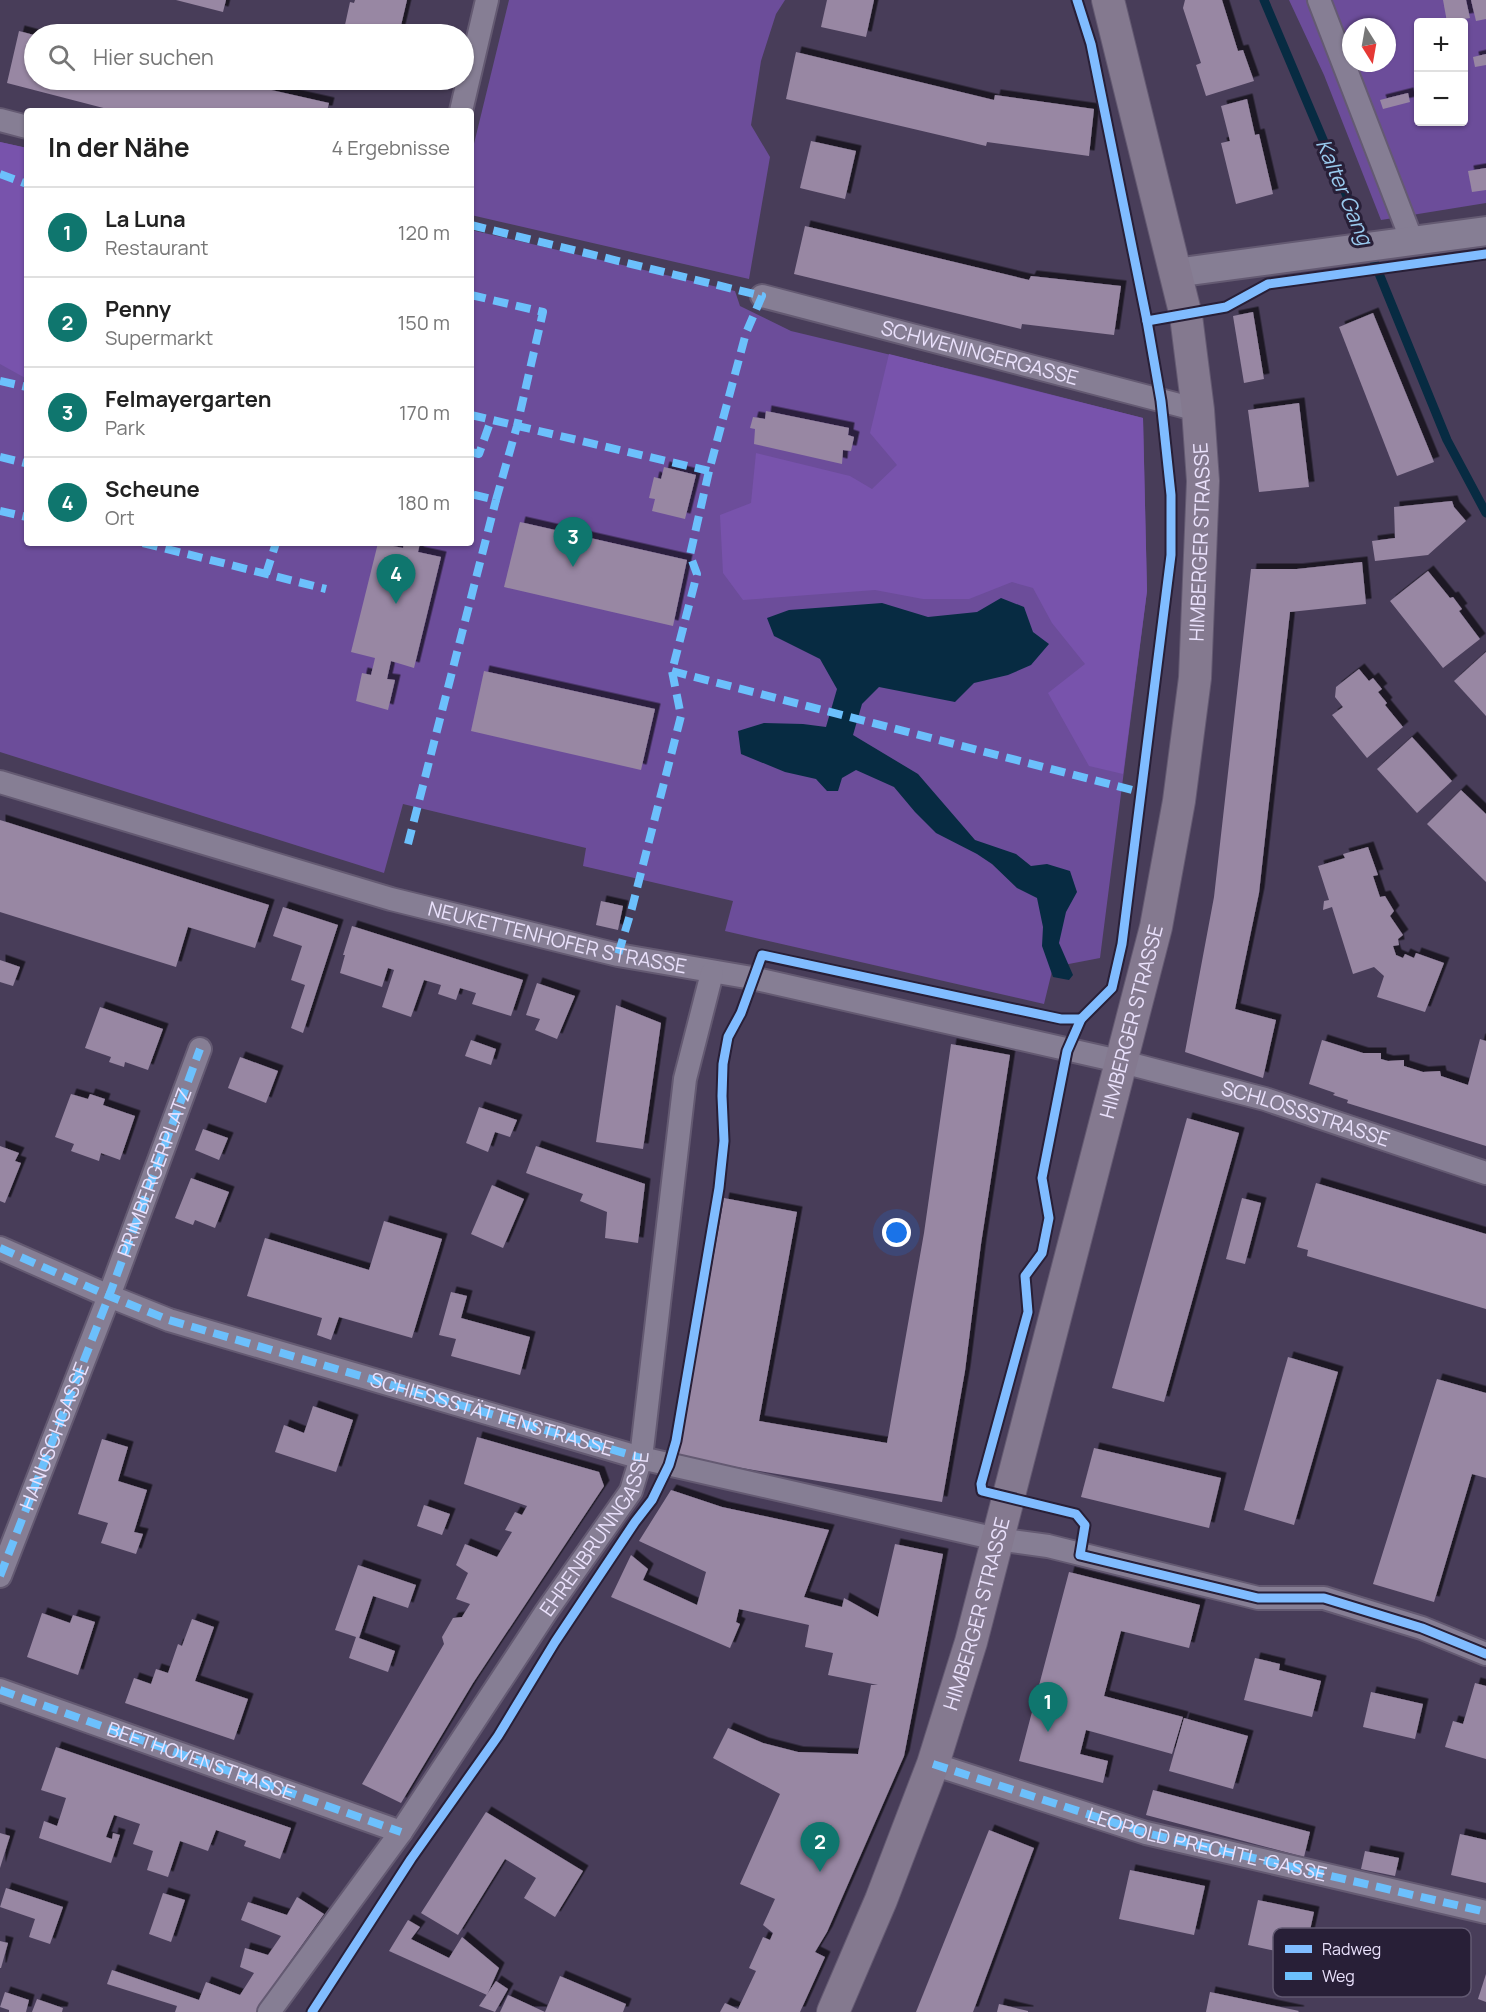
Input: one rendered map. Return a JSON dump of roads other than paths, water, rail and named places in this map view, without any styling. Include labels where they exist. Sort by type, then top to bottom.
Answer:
[{"type":"main road","name":"HIMBERGER STRASSE","points":[[832,2012],[868,1930],[933,1764],[971,1642],[1123,1062],[1156,927],[1179,801],[1195,678],[1203,481],[1198,410],[1186,316],[1108,0]]},
{"type":"street","points":[[474,56],[487,0]]},
{"type":"street","points":[[1319,0],[1405,241]]},
{"type":"street","points":[[462,108],[466,90]]},
{"type":"street","points":[[0,120],[24,126]]},
{"type":"street","points":[[1175,273],[1486,231]]},
{"type":"street","name":"SCHWENINGERGASSE","points":[[762,296],[1198,410]]},
{"type":"street","name":"NEUKETTENHOFER STRASSE","points":[[0,782],[392,899],[618,955],[712,973],[752,978],[1123,1062]]},
{"type":"street","name":"EHRENBRUNNGASSE","points":[[269,2012],[401,1832],[546,1612],[631,1491],[641,1458],[685,1079],[712,973]]},
{"type":"street","name":"PRIMBERGERPLATZ","points":[[109,1296],[200,1049]]},
{"type":"street","name":"SCHLOSSSTRASSE","points":[[1123,1062],[1264,1099],[1486,1173]]},
{"type":"street","name":"SCHIESSSTÄTTENSTRASSE","points":[[0,1248],[169,1320],[641,1458],[997,1539],[1048,1546],[1258,1598],[1324,1598],[1422,1628],[1486,1654]]},
{"type":"street","name":"HANUSCHGASSE","points":[[0,1576],[109,1296]]},
{"type":"street","name":"BEETHOVENSTRASSE","points":[[0,1690],[401,1832]]},
{"type":"street","name":"LEOPOLD PRECHTL-GASSE","points":[[933,1764],[1146,1833],[1486,1912]]},
{"type":"water","points":[[1001,598],[1024,607],[1033,632],[1049,644],[1031,665],[1008,675],[974,683],[955,702],[879,687],[862,704],[853,735],[918,774],[975,840],[1016,854],[1031,866],[1047,864],[1070,871],[1077,892],[1066,912],[1059,943],[1073,975],[1069,980],[1053,977],[1042,946],[1043,927],[1037,898],[1017,888],[992,864],[977,854],[936,833],[894,787],[856,770],[842,778],[838,791],[827,791],[816,779],[785,772],[741,754],[738,731],[764,723],[826,727],[837,689],[820,659],[774,636],[767,618],[789,610],[882,603],[928,617],[977,612]]},
{"type":"waterway","name":"Kalter Gang","points":[[1264,0],[1447,440],[1486,513]]},
{"type":"place","name":"Felmayergarten","points":[[573,567]]},
{"type":"place","name":"Scheune","points":[[396,604]]},
{"type":"place","name":"La Luna","points":[[1048,1732]]},
{"type":"place","name":"Penny","points":[[820,1872]]}]
